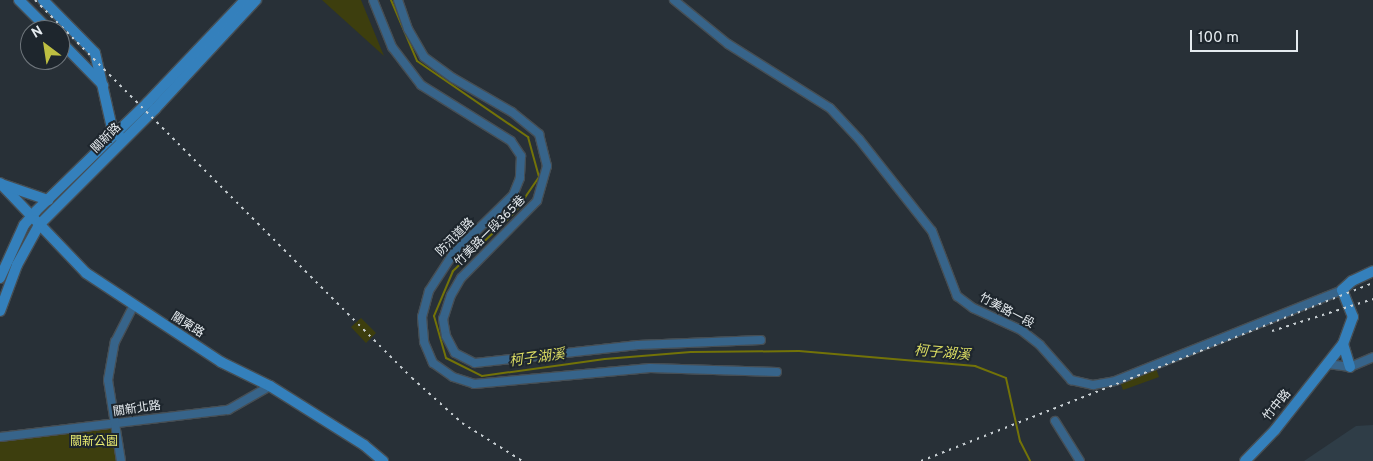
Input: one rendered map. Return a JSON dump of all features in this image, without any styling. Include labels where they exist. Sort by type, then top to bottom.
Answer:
[{"type":"street","points":[[19,0],[39,20]]},
{"type":"street","points":[[43,0],[95,52],[104,85],[112,128],[120,137]]},
{"type":"street","name":"關新路","points":[[0,311],[17,265],[39,225],[245,0]]},
{"type":"street","name":"關新路","points":[[1,273],[31,217],[120,137],[256,0]]},
{"type":"street","name":"防汛道路","points":[[373,0],[392,47],[422,85],[511,141],[521,156],[520,178],[513,195],[453,254],[429,291],[422,317],[424,342],[433,363],[453,377],[474,384],[650,368],[777,372]]},
{"type":"street","name":"竹美路一段365巷","points":[[398,0],[408,29],[424,57],[446,74],[512,112],[539,134],[547,166],[537,201],[461,278],[451,295],[444,319],[446,336],[454,353],[475,363],[638,345],[761,340]]},
{"type":"street","name":"竹美路一段","points":[[674,0],[728,44],[830,108],[859,138],[932,232],[957,296],[973,308],[1021,330],[1040,345],[1071,380],[1093,385],[1116,381],[1342,290]]},
{"type":"street","points":[[70,51],[104,85]]},
{"type":"street","points":[[0,183],[48,200]]},
{"type":"street","name":"關東路","points":[[0,183],[86,273],[133,307],[243,374],[270,386],[364,445],[383,461]]},
{"type":"street","points":[[1342,290],[1352,281],[1373,271]]},
{"type":"street","name":"竹中路","points":[[1246,461],[1275,430],[1343,344],[1353,317],[1342,290]]},
{"type":"street","points":[[121,461],[108,380],[115,342],[133,307]]},
{"type":"street","points":[[1343,344],[1350,367]]},
{"type":"street","points":[[1328,364],[1350,367],[1373,358]]},
{"type":"street","name":"關新北路","points":[[0,438],[228,410],[270,386]]},
{"type":"street","points":[[1055,421],[1080,461]]},
{"type":"shaded area","points":[[1373,425],[1373,461],[1304,461],[1356,426]]},
{"type":"green space","points":[[322,0],[361,0],[384,56]]},
{"type":"green space","points":[[361,318],[376,333],[366,343],[351,327]]},
{"type":"green space","points":[[1154,363],[1159,377],[1123,390],[1118,376]]},
{"type":"green space","name":"關新公園","points":[[110,421],[118,461],[0,461],[0,440]]},
{"type":"waterway","name":"柯子湖溪","points":[[391,0],[417,61],[528,137],[539,177],[515,212],[453,271],[434,316],[446,358],[482,376],[605,359],[691,352],[799,351],[975,366],[1006,378],[1020,441],[1030,461]]},
{"type":"railway","points":[[35,0],[412,378],[462,423],[522,461]]},
{"type":"railway","points":[[921,461],[1373,283]]},
{"type":"railway","points":[[1272,331],[1373,299]]}]
